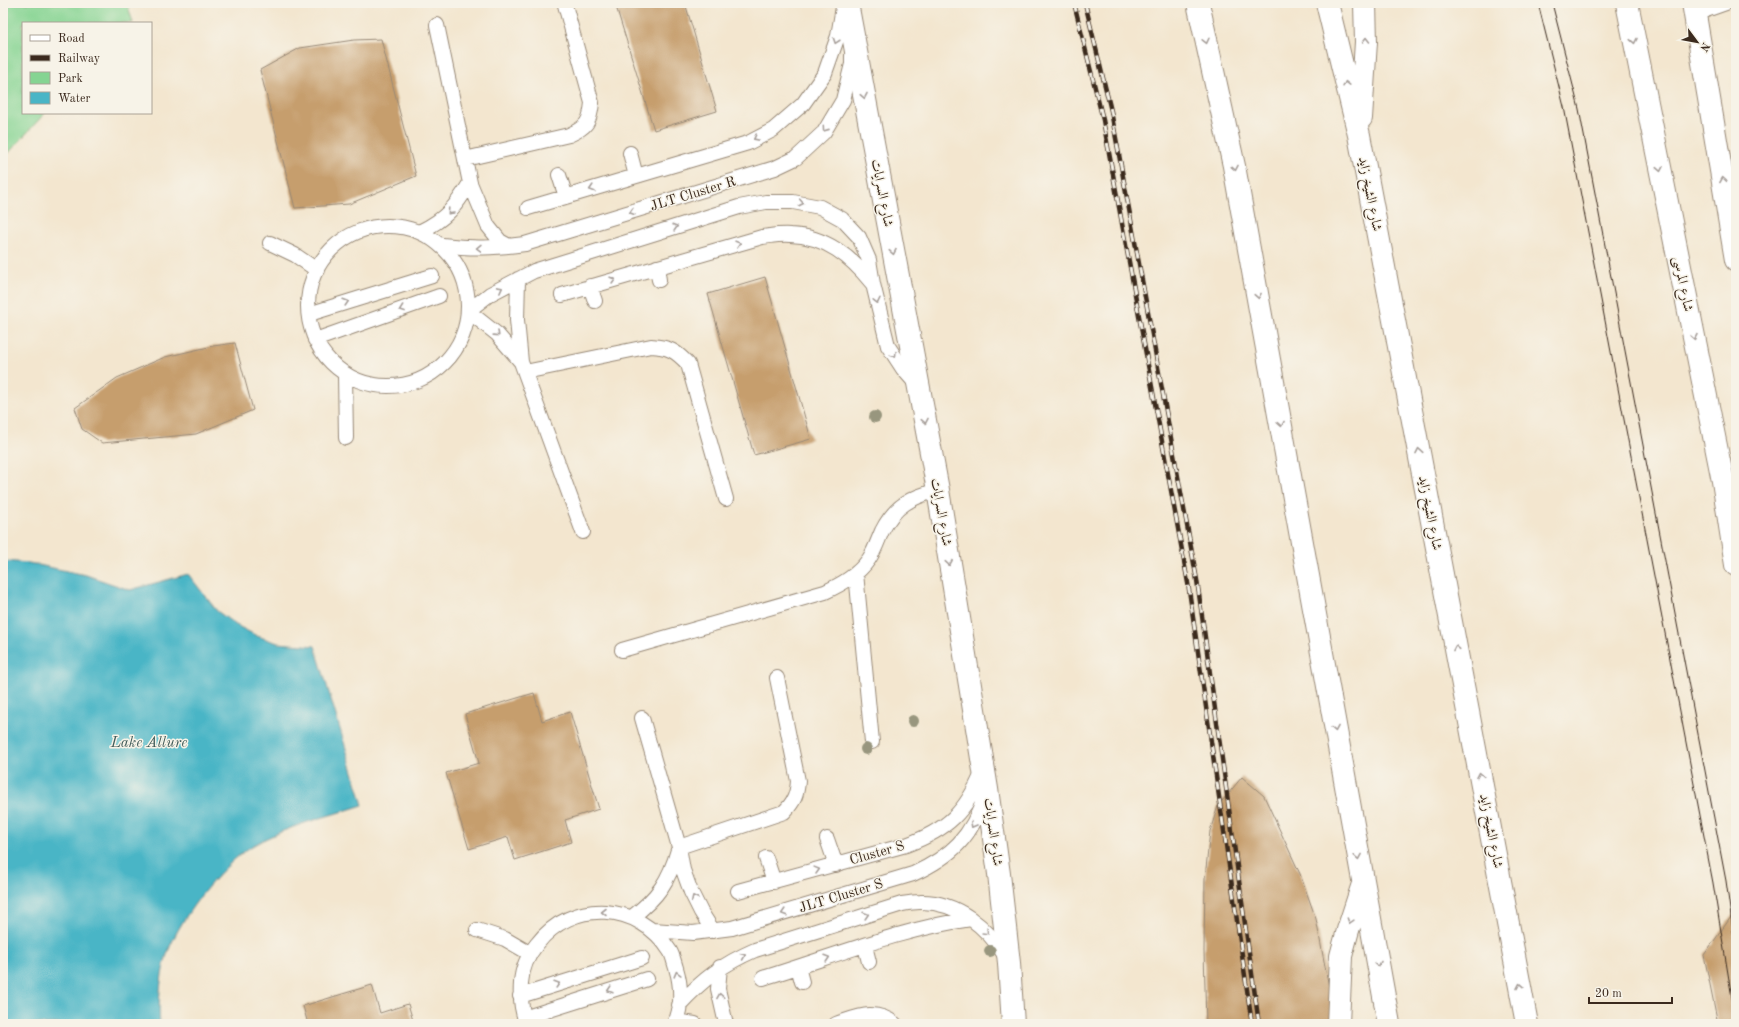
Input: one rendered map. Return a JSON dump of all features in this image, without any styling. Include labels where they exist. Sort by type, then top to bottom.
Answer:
[{"type":"main road","name":"شارع السرايات","points":[[845,3],[938,490],[999,874],[1009,963],[1013,1024]]},
{"type":"main road","points":[[1198,3],[1234,166],[1389,1024]]},
{"type":"main road","name":"شارع الشيخ زايد","points":[[1327,3],[1359,135],[1527,1024]]},
{"type":"main road","points":[[1359,135],[1365,58],[1365,3]]},
{"type":"main road","name":"شارع المرسى","points":[[1627,3],[1723,481],[1736,565]]},
{"type":"main road","points":[[1694,9],[1736,259]]},
{"type":"main road","points":[[1338,1024],[1341,956],[1363,884]]},
{"type":"lane","points":[[528,208],[748,142],[773,130],[803,104],[825,72],[838,36],[845,3]]},
{"type":"lane","points":[[1694,9],[1726,3]]},
{"type":"lane","points":[[465,159],[569,135],[582,129],[590,117],[592,103],[565,5]]},
{"type":"lane","points":[[437,25],[470,183],[488,226],[500,241],[509,246]]},
{"type":"lane","name":"JLT Cluster R","points":[[442,245],[469,248],[525,244],[747,178],[775,168],[796,158],[824,132],[843,100],[852,64],[850,26]]},
{"type":"lane","points":[[630,154],[636,176]]},
{"type":"lane","points":[[559,175],[566,197]]},
{"type":"lane","points":[[421,231],[436,224],[450,213],[470,183]]},
{"type":"lane","name":"JLT Cluster R","points":[[468,311],[490,294],[534,271],[739,207],[766,202],[793,202],[820,207],[842,219],[859,237],[869,260],[873,284],[888,346],[903,369],[919,388]]},
{"type":"lane","name":"JLT Cluster R","points":[[398,226],[421,231],[442,245],[457,263],[467,286],[468,311],[463,337],[448,360],[426,377],[399,386],[371,384],[346,374],[328,359],[315,340],[309,314],[308,300],[317,270],[331,250],[350,235],[373,227],[398,226]]},
{"type":"lane","points":[[562,295],[590,286],[658,274],[762,237],[790,235],[818,239],[839,250],[858,266],[873,284]]},
{"type":"lane","points":[[270,243],[295,255],[317,270]]},
{"type":"lane","points":[[309,314],[432,276]]},
{"type":"lane","points":[[518,279],[517,320],[523,367],[583,532]]},
{"type":"lane","points":[[590,286],[594,300]]},
{"type":"lane","points":[[315,340],[439,296]]},
{"type":"lane","points":[[468,311],[497,334],[523,367]]},
{"type":"lane","points":[[523,367],[651,346],[665,347],[678,354],[688,364],[726,499]]},
{"type":"lane","points":[[346,374],[346,438]]},
{"type":"lane","points":[[622,650],[825,592],[842,584],[856,573],[869,559],[890,518],[901,506],[915,496],[938,490]]},
{"type":"lane","points":[[856,573],[872,742]]},
{"type":"lane","points":[[679,847],[784,812],[793,804],[797,792],[798,781],[777,678]]},
{"type":"lane","points":[[642,718],[679,847],[683,870],[691,892],[713,931]]},
{"type":"lane","name":"Cluster S","points":[[738,891],[836,865],[925,838],[945,826],[962,810],[974,791],[985,779]]},
{"type":"lane","name":"JLT Cluster S","points":[[653,930],[693,933],[713,931],[751,923],[913,874],[935,864],[953,850],[969,832],[980,811],[985,779]]},
{"type":"lane","points":[[827,839],[836,865]]},
{"type":"lane","points":[[632,917],[650,903],[664,887],[673,868],[679,847]]},
{"type":"lane","points":[[766,858],[774,882]]},
{"type":"lane","name":"JLT Cluster S","points":[[680,1005],[705,979],[720,967],[756,950],[902,904],[921,902],[941,904],[962,913],[986,931],[999,946],[1009,963]]},
{"type":"lane","name":"JLT Cluster S","points":[[526,1021],[520,996],[522,976],[530,953],[544,934],[563,920],[586,912],[609,911],[632,917],[653,930],[670,952],[679,977],[680,1005],[674,1023]]},
{"type":"lane","points":[[763,978],[927,926],[971,919]]},
{"type":"lane","points":[[477,930],[505,939],[530,953]]},
{"type":"lane","points":[[865,946],[869,962]]},
{"type":"lane","points":[[520,996],[642,958]]},
{"type":"lane","points":[[720,967],[718,989],[726,1024]]},
{"type":"lane","points":[[798,967],[802,982]]},
{"type":"lane","points":[[526,1021],[647,979]]},
{"type":"lane","points":[[836,1024],[860,1016],[873,1014],[887,1018],[895,1024]]},
{"type":"lane","points":[[674,1023],[695,1024]]},
{"type":"green space","points":[[3,3],[127,3],[133,22],[22,22],[22,114],[44,114],[3,159]]},
{"type":"water","name":"Lake Allure","points":[[3,561],[29,563],[86,575],[130,590],[188,574],[217,611],[236,625],[257,636],[278,643],[315,646],[363,805],[306,822],[278,833],[252,846],[226,867],[188,913],[170,946],[163,968],[159,1000],[160,1024],[3,1024]]},
{"type":"building","points":[[615,3],[685,3],[717,111],[654,130]]},
{"type":"building","points":[[381,39],[416,176],[349,204],[295,208],[260,70],[300,48],[354,40]]},
{"type":"building","points":[[765,277],[811,439],[754,455],[708,294]]},
{"type":"building","points":[[235,343],[253,410],[196,434],[102,443],[82,429],[75,408],[117,378],[165,357],[213,346]]},
{"type":"building","points":[[534,693],[542,721],[570,712],[599,809],[565,820],[571,842],[515,860],[508,837],[469,849],[446,773],[479,763],[465,714]]},
{"type":"building","points":[[1242,777],[1264,796],[1300,874],[1316,919],[1334,1014],[1334,1024],[1206,1024],[1204,951],[1205,878],[1210,831],[1218,806]]},
{"type":"building","points":[[1736,910],[1736,1024],[1718,1024],[1704,955]]},
{"type":"building","points":[[372,985],[380,1013],[408,1004],[414,1024],[308,1024],[303,1006]]},
{"type":"tram line","points":[[1538,3],[1564,107],[1713,883],[1736,1022]]},
{"type":"tram line","points":[[1552,3],[1579,109],[1726,881],[1736,952]]},
{"type":"railway","points":[[1074,3],[1103,120],[1188,583],[1252,1024]]},
{"type":"railway","points":[[1085,3],[1111,111],[1197,580],[1259,1024]]}]
